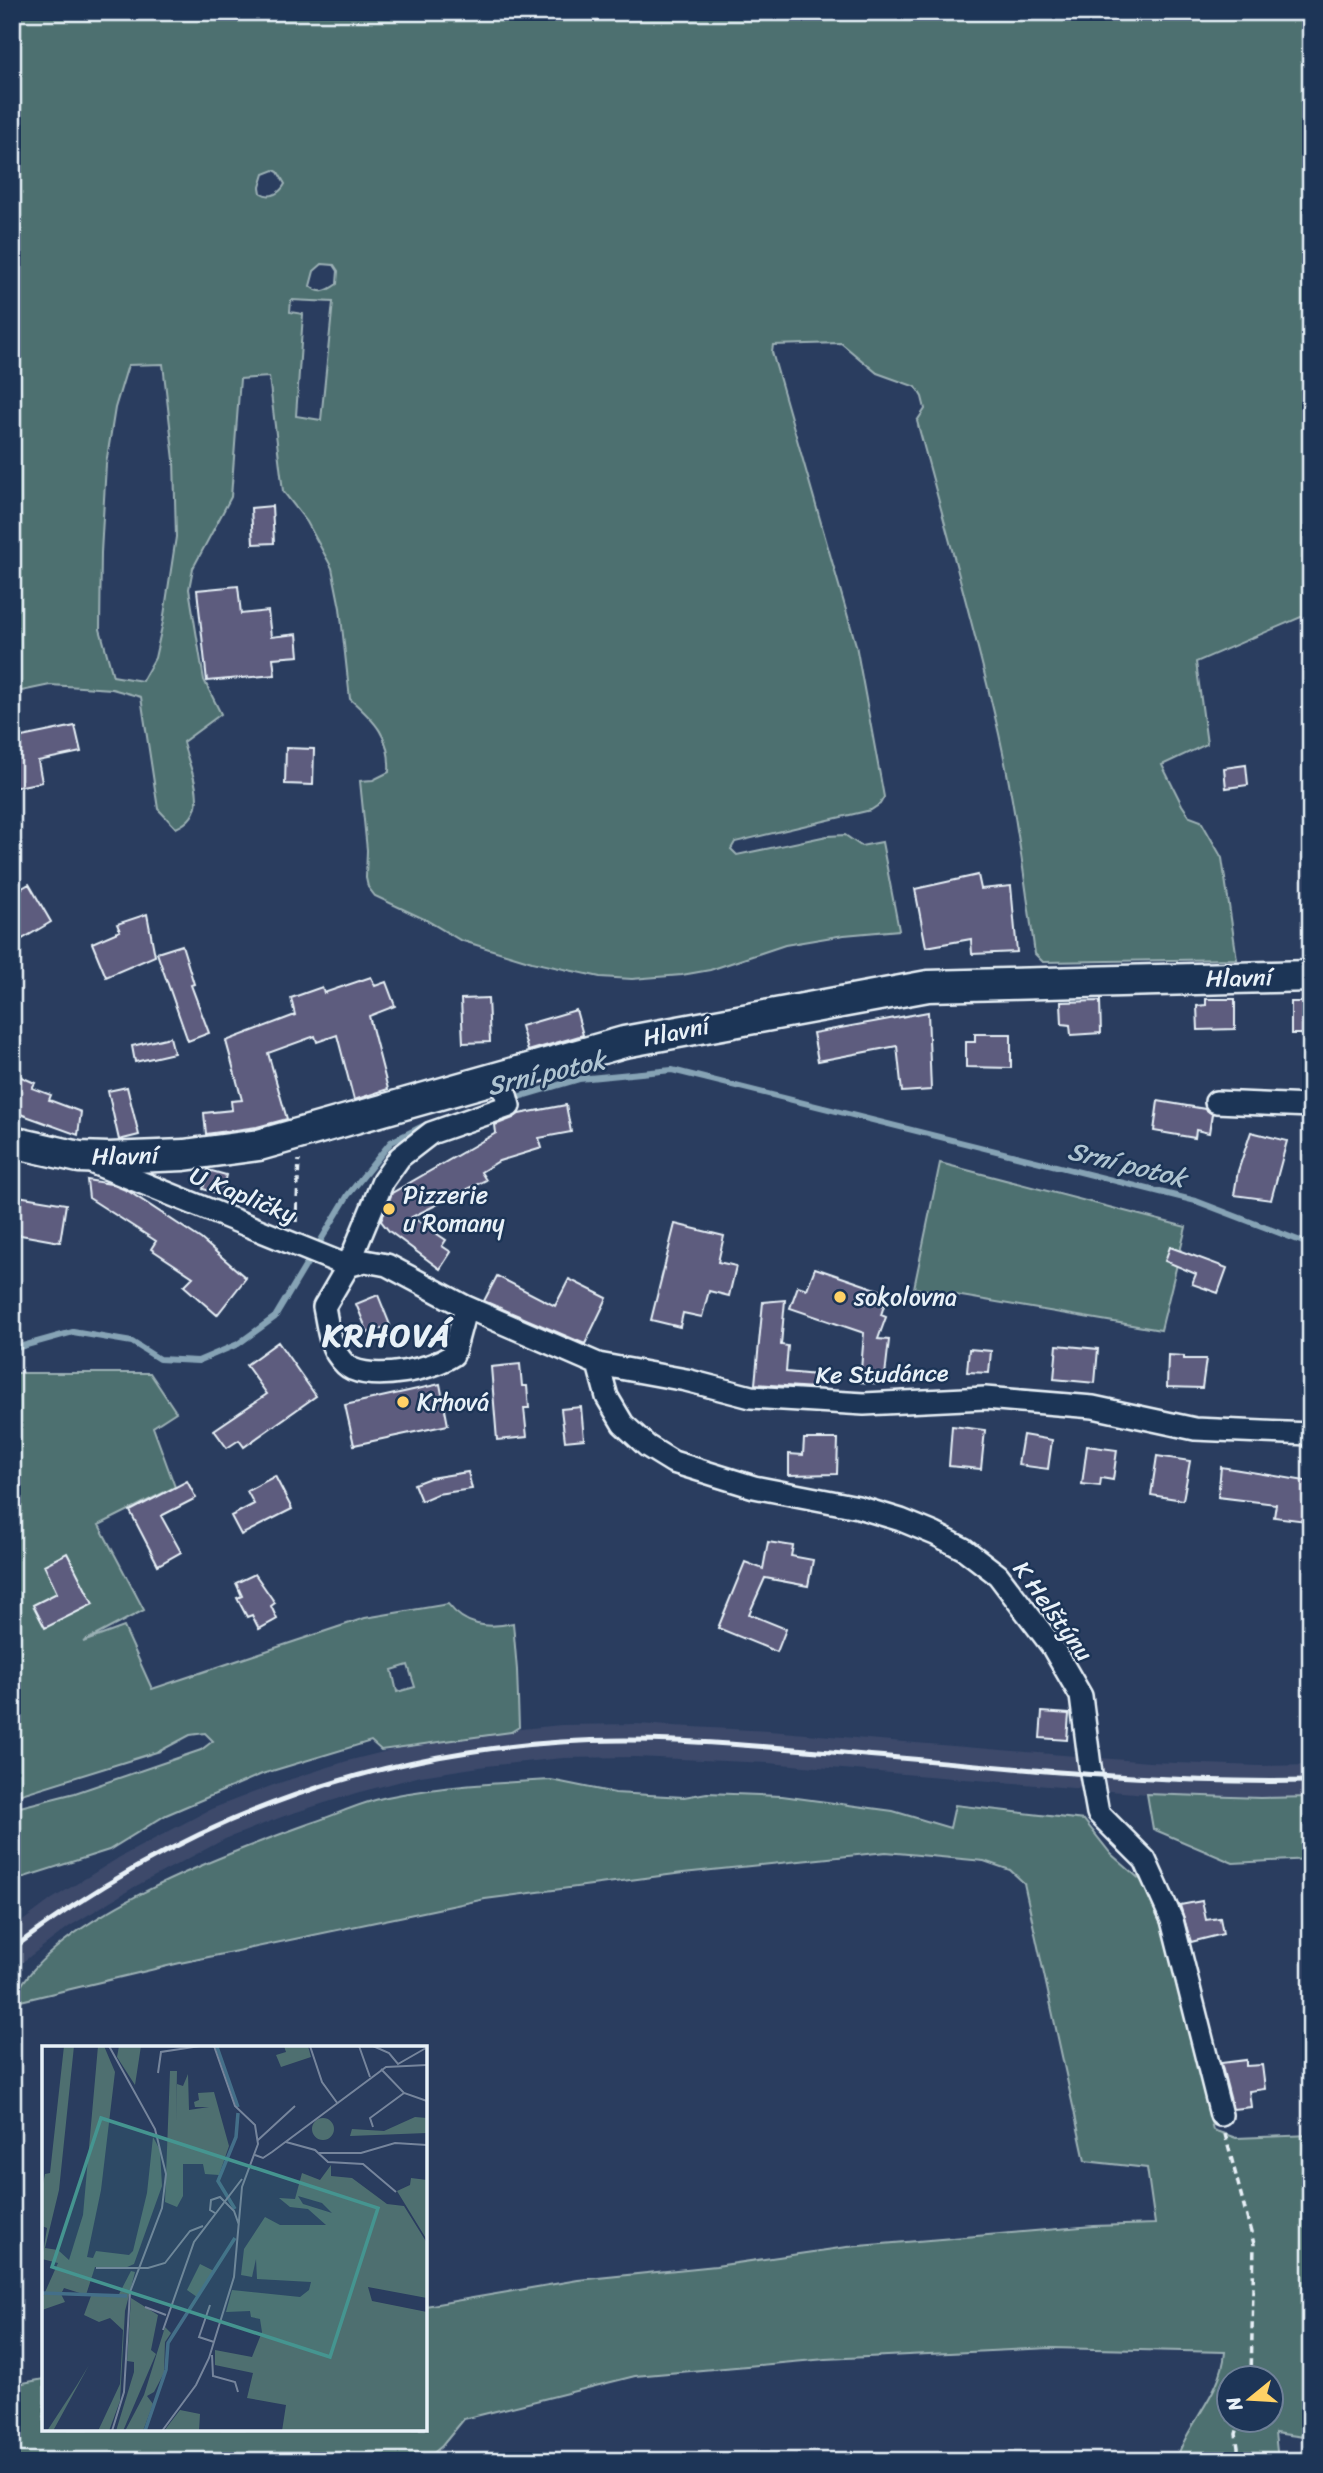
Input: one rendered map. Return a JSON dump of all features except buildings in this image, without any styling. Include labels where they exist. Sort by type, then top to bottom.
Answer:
[{"type":"street","name":"Hlavní","points":[[12,1142],[79,1157],[108,1158],[184,1155],[259,1145],[505,1090],[624,1042],[928,986],[1311,976]]},
{"type":"street","points":[[467,1307],[453,1355],[442,1362],[420,1369],[370,1374],[349,1369],[336,1353],[324,1307],[338,1262],[383,1181],[400,1157],[431,1133],[505,1090]]},
{"type":"street","points":[[1216,1101],[1311,1106]]},
{"type":"street","name":"U Kapličky","points":[[79,1157],[338,1262],[365,1261],[387,1265],[467,1307]]},
{"type":"street","name":"Ke Studánce","points":[[467,1307],[598,1364],[686,1380],[751,1397],[864,1404],[985,1398],[1093,1407],[1195,1429],[1311,1434]]},
{"type":"street","name":"K Helštýnu","points":[[598,1364],[607,1397],[623,1424],[647,1446],[673,1462],[754,1487],[858,1507],[901,1520],[964,1549],[1004,1583],[1052,1646],[1082,1696],[1098,1813],[1144,1860],[1160,1890],[1172,1920],[1221,2115]]},
{"type":"path","points":[[296,1222],[299,1149]]},
{"type":"path","points":[[1221,2115],[1254,2244],[1251,2364]]},
{"type":"path","points":[[1236,2434],[1240,2461]]},
{"type":"shaded area","points":[[635,1724],[770,1731],[1149,1762],[1311,1765],[1311,1797],[1147,1794],[768,1763],[635,1757],[563,1758],[486,1766],[421,1776],[356,1793],[287,1815],[225,1839],[136,1886],[70,1926],[12,1970],[12,1929],[52,1899],[120,1857],[211,1809],[347,1761],[415,1744],[481,1733],[561,1725]]},
{"type":"green space","points":[[12,12],[1311,12],[1311,618],[1301,617],[1196,662],[1207,744],[1162,765],[1182,805],[1190,817],[1201,821],[1222,858],[1237,959],[1043,962],[1035,954],[1015,816],[999,734],[917,421],[925,409],[922,397],[916,387],[877,373],[841,343],[773,345],[772,352],[856,645],[884,797],[880,804],[871,810],[735,842],[731,849],[737,855],[827,836],[845,835],[861,846],[882,842],[899,930],[844,935],[785,945],[710,970],[682,975],[632,979],[600,977],[532,962],[460,940],[426,920],[375,896],[368,887],[366,878],[367,850],[360,781],[373,780],[389,772],[387,749],[380,731],[350,699],[340,608],[332,568],[307,522],[283,491],[269,377],[240,379],[231,497],[193,568],[189,589],[204,680],[221,714],[183,742],[194,778],[197,802],[187,821],[176,828],[158,809],[141,697],[112,689],[50,685],[12,693]],"holes":[[[274,170],[278,172],[285,184],[281,190],[275,194],[261,193],[264,174]],[[322,264],[334,265],[338,271],[337,284],[324,291],[314,289],[310,286],[314,271]],[[291,300],[333,302],[321,420],[296,416],[303,314],[290,312]],[[163,364],[174,460],[176,537],[155,658],[142,681],[113,676],[100,629],[106,464],[115,408],[128,365]]]},
{"type":"green space","points":[[940,1163],[1186,1227],[1161,1330],[914,1288]]},
{"type":"green space","points":[[12,1373],[150,1373],[176,1412],[153,1427],[175,1487],[99,1525],[144,1610],[83,1642],[124,1627],[152,1689],[365,1618],[448,1604],[462,1617],[477,1624],[494,1626],[513,1623],[519,1727],[511,1732],[381,1750],[371,1741],[262,1774],[166,1815],[109,1850],[12,1881],[12,1809],[75,1793],[201,1750],[213,1741],[205,1733],[190,1735],[160,1751],[12,1797]],"holes":[[[408,1665],[415,1687],[397,1692],[392,1670]]]},
{"type":"green space","points":[[551,1780],[615,1793],[684,1797],[707,1793],[782,1796],[893,1811],[950,1828],[955,1805],[1084,1820],[1111,1854],[1143,1882],[1163,1928],[1213,2130],[1236,2138],[1311,2135],[1311,2438],[1282,2434],[1284,2364],[1223,2364],[1225,2352],[1051,2348],[826,2359],[635,2376],[464,2419],[442,2446],[424,2461],[12,2461],[12,2385],[42,2379],[42,2431],[427,2431],[427,2306],[578,2280],[716,2266],[847,2247],[1093,2226],[1155,2224],[1147,2168],[1085,2161],[1024,1883],[1010,1870],[984,1861],[886,1852],[683,1873],[485,1899],[180,1963],[12,2003],[31,1972],[61,1944],[100,1917],[144,1892],[235,1852],[358,1805],[407,1793]]},
{"type":"green space","points":[[1147,1794],[1311,1797],[1311,1859],[1233,1863],[1153,1829]]},
{"type":"green space","points":[[1214,2388],[1214,2434],[1275,2434],[1278,2461],[1176,2461],[1188,2433]]},
{"type":"waterway","name":"Srní potok","points":[[511,1099],[579,1079],[672,1070],[1196,1201],[1311,1245]]},
{"type":"waterway","name":"Srní potok","points":[[12,1349],[73,1332],[132,1342],[159,1359],[198,1361],[238,1344],[275,1317],[348,1195],[391,1142],[427,1124]]},
{"type":"railway","points":[[12,1949],[74,1905],[138,1866],[204,1832],[271,1804],[340,1781],[412,1762],[485,1750],[593,1740],[657,1740],[1126,1777],[1311,1781]]},
{"type":"place","name":"Pizzerie u Romany","points":[[389,1209]]},
{"type":"place","name":"sokolovna","points":[[840,1297]]},
{"type":"place","name":"Krhová","points":[[403,1402]]},
{"type":"district","name":"KRHOVÁ","points":[[387,1335]]}]
